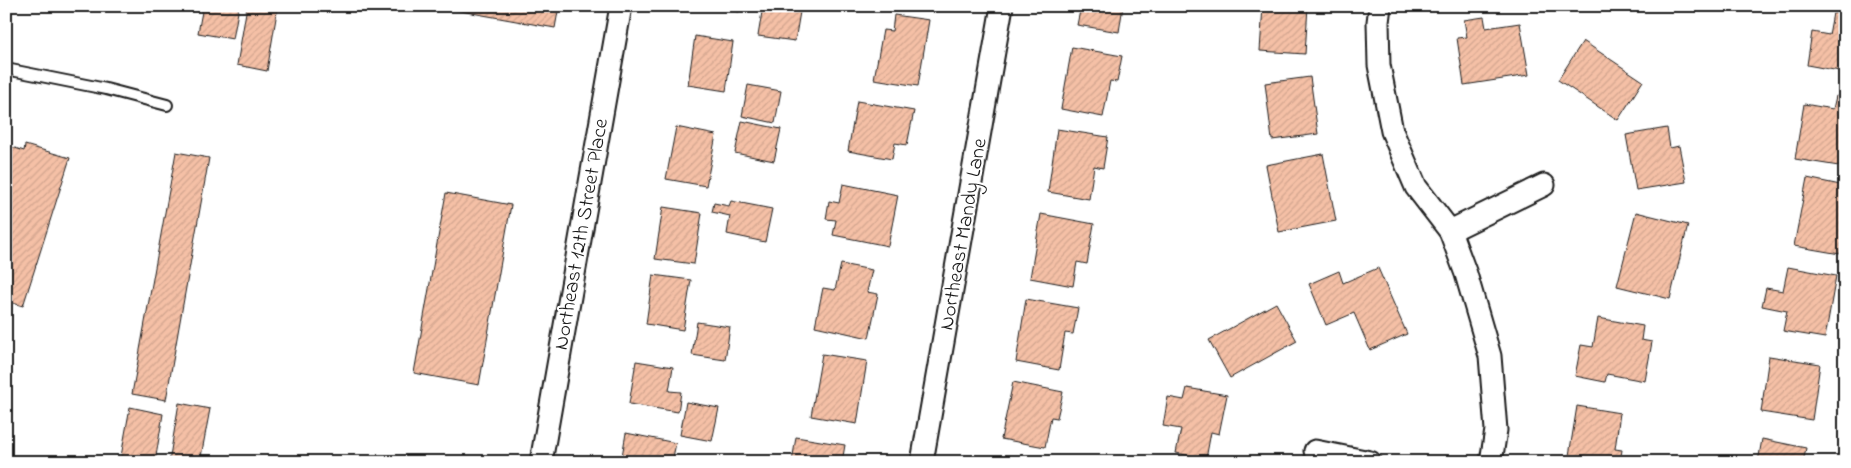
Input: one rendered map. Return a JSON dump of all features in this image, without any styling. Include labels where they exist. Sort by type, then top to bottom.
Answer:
[{"type":"street","name":"Northeast 12th Street Place","points":[[541,462],[621,6]]},
{"type":"street","name":"Northeast Mandy Lane","points":[[922,462],[1002,6]]},
{"type":"street","points":[[1380,6],[1378,22],[1379,66],[1392,132],[1416,187],[1450,231],[1466,274],[1490,356],[1496,430],[1491,462]]},
{"type":"street","points":[[1450,231],[1544,185]]},
{"type":"street","points":[[1316,451],[1370,462]]},
{"type":"lane","points":[[6,69],[106,89],[167,105]]},
{"type":"building","points":[[203,6],[239,6],[233,39],[198,33]]},
{"type":"building","points":[[247,6],[278,6],[267,71],[237,65]]},
{"type":"building","points":[[433,6],[559,6],[555,28]]},
{"type":"building","points":[[708,6],[740,6],[739,12]]},
{"type":"building","points":[[763,6],[800,12],[795,41],[758,36]]},
{"type":"building","points":[[1081,6],[1123,6],[1119,32],[1077,25]]},
{"type":"building","points":[[1263,6],[1308,6],[1305,54],[1260,51]]},
{"type":"building","points":[[1833,13],[1845,15],[1845,72],[1807,65],[1812,32],[1829,35]]},
{"type":"building","points":[[894,15],[929,20],[918,86],[874,79],[883,30],[892,31]]},
{"type":"building","points":[[1484,17],[1486,28],[1520,23],[1529,75],[1464,85],[1457,38],[1467,37],[1464,20]]},
{"type":"building","points":[[695,36],[733,42],[726,91],[688,85]]},
{"type":"building","points":[[1583,41],[1643,81],[1618,120],[1558,80]]},
{"type":"building","points":[[1072,47],[1122,56],[1117,82],[1110,81],[1103,117],[1061,109]]},
{"type":"building","points":[[1310,77],[1318,134],[1272,140],[1265,83]]},
{"type":"building","points":[[748,85],[781,91],[775,123],[742,116]]},
{"type":"building","points":[[1836,96],[1845,97],[1845,167],[1795,159],[1804,104],[1833,109]]},
{"type":"building","points":[[857,101],[914,111],[907,145],[895,143],[892,159],[848,151]]},
{"type":"building","points":[[742,121],[781,129],[774,161],[735,153]]},
{"type":"building","points":[[676,127],[716,135],[706,186],[666,179]]},
{"type":"building","points":[[1667,128],[1670,148],[1679,146],[1686,182],[1636,190],[1626,135]]},
{"type":"building","points":[[1057,129],[1108,137],[1103,168],[1094,166],[1089,199],[1048,192]]},
{"type":"building","points":[[6,145],[24,151],[25,145],[70,158],[23,306],[6,301]]},
{"type":"building","points":[[176,152],[209,158],[166,400],[132,394]]},
{"type":"building","points":[[1323,154],[1336,221],[1279,232],[1266,165]]},
{"type":"building","points":[[1807,178],[1845,186],[1845,228],[1840,254],[1794,246]]},
{"type":"building","points":[[843,184],[898,195],[888,246],[833,235],[836,220],[826,219],[829,201],[839,203]]},
{"type":"building","points":[[446,193],[511,205],[479,385],[414,373]]},
{"type":"building","points":[[731,201],[772,209],[765,242],[727,234],[730,216],[712,212],[714,203],[729,206]]},
{"type":"building","points":[[663,207],[702,213],[694,264],[655,259]]},
{"type":"building","points":[[1636,212],[1688,225],[1670,299],[1617,286]]},
{"type":"building","points":[[1041,214],[1094,224],[1087,264],[1077,262],[1073,286],[1030,278]]},
{"type":"building","points":[[841,264],[872,270],[867,292],[878,294],[869,338],[815,326],[823,288],[835,290]]},
{"type":"building","points":[[1788,267],[1836,276],[1825,338],[1783,331],[1787,311],[1762,306],[1766,288],[1783,291]]},
{"type":"building","points":[[1378,268],[1407,334],[1370,350],[1354,313],[1326,325],[1309,284],[1339,271],[1343,283]]},
{"type":"building","points":[[653,275],[691,280],[683,330],[646,324]]},
{"type":"building","points":[[1026,299],[1078,308],[1073,334],[1065,333],[1059,370],[1016,362]]},
{"type":"building","points":[[1276,303],[1297,341],[1230,378],[1209,340]]},
{"type":"building","points":[[1598,318],[1643,326],[1641,340],[1652,342],[1645,381],[1607,374],[1605,382],[1575,376],[1581,345],[1593,347]]},
{"type":"building","points":[[697,322],[730,327],[725,360],[692,355]]},
{"type":"building","points":[[822,354],[867,361],[857,424],[811,416]]},
{"type":"building","points":[[1769,356],[1820,364],[1812,420],[1761,412]]},
{"type":"building","points":[[636,361],[673,367],[669,391],[681,392],[678,412],[629,404]]},
{"type":"building","points":[[1013,382],[1063,392],[1057,418],[1051,417],[1045,447],[1001,439]]},
{"type":"building","points":[[1187,388],[1227,395],[1219,434],[1211,432],[1206,459],[1176,453],[1181,429],[1163,426],[1168,397],[1184,400]]},
{"type":"building","points":[[686,402],[719,408],[712,441],[680,435]]},
{"type":"building","points":[[179,403],[210,409],[200,462],[169,462]]},
{"type":"building","points":[[1577,406],[1620,413],[1615,449],[1622,450],[1620,462],[1568,462]]},
{"type":"building","points":[[130,407],[163,414],[155,462],[120,462]]},
{"type":"building","points":[[626,433],[676,443],[672,462],[621,462]]},
{"type":"building","points":[[796,437],[845,445],[842,462],[792,462]]},
{"type":"building","points":[[1762,439],[1806,448],[1803,462],[1758,462]]}]
